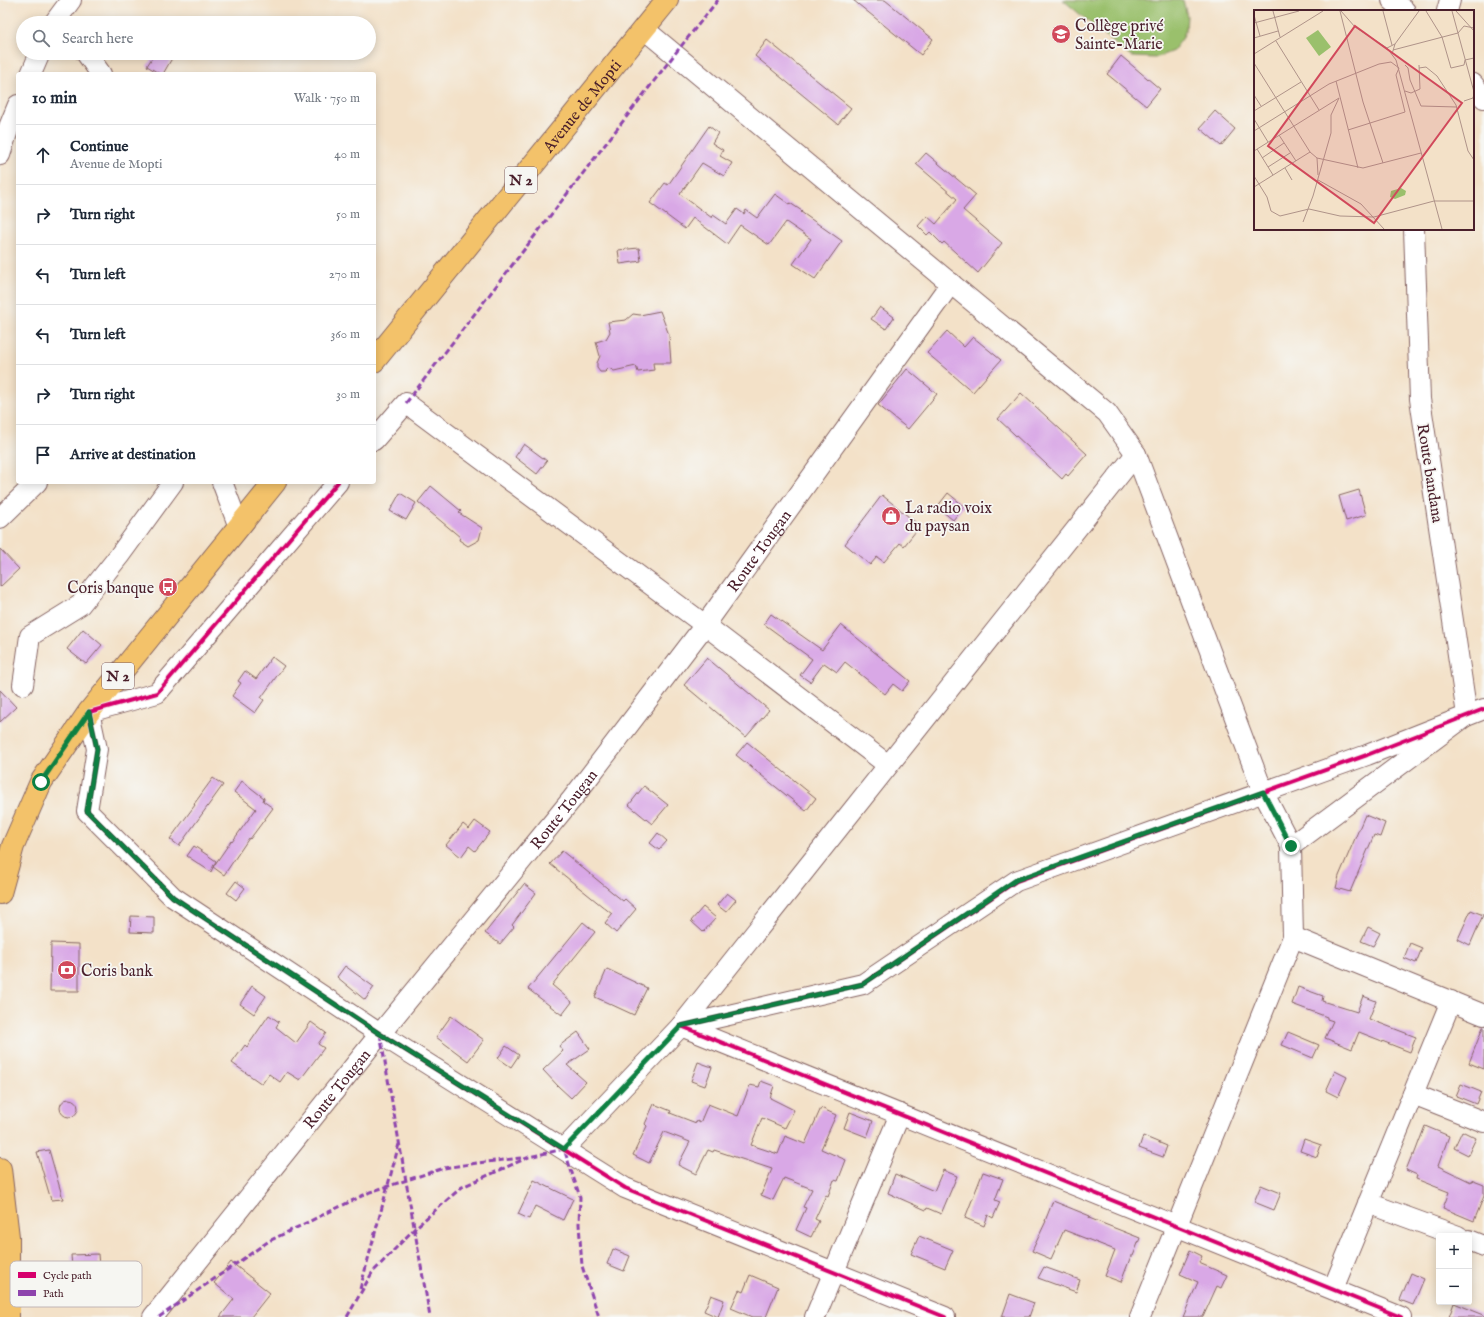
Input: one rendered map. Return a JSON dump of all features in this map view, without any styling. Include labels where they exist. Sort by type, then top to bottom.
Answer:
[{"type":"main road","name":"Avenue de Mopti","points":[[376,359],[667,0]]},
{"type":"main road","name":"N 2","points":[[0,893],[6,849],[41,782],[89,712],[274,484]]},
{"type":"main road","points":[[0,1169],[8,1237],[8,1317]]},
{"type":"street","points":[[1392,0],[1404,10]]},
{"type":"street","points":[[1447,10],[1450,0]]},
{"type":"street","points":[[644,29],[1107,413],[1136,454],[1263,792],[1291,846],[1293,937],[1140,1317]]},
{"type":"street","points":[[32,72],[37,60]]},
{"type":"street","points":[[91,60],[99,72]]},
{"type":"street","points":[[1474,85],[1484,98]]},
{"type":"street","points":[[0,156],[16,110]]},
{"type":"street","name":"Route bandana","points":[[1414,230],[1420,399],[1476,712]]},
{"type":"street","name":"Route Tougan","points":[[153,1317],[380,1034],[572,799],[705,625],[951,283]]},
{"type":"street","points":[[376,438],[406,403],[705,625],[888,765]]},
{"type":"street","points":[[564,1149],[681,1026],[1136,454]]},
{"type":"street","points":[[0,518],[35,484]]},
{"type":"street","points":[[23,685],[30,636],[80,605],[119,556],[172,484]]},
{"type":"street","points":[[223,484],[239,527]]},
{"type":"street","points":[[336,484],[157,693],[89,712],[97,749],[87,811],[173,897],[380,1034],[625,1188],[945,1317]]},
{"type":"street","points":[[681,1026],[863,984],[1016,880],[1367,755],[1476,712]]},
{"type":"street","points":[[1291,846],[1476,712]]},
{"type":"street","points":[[1293,937],[1484,1015]]},
{"type":"street","points":[[1333,1289],[1451,1001]]},
{"type":"street","points":[[681,1026],[1401,1317]]},
{"type":"street","points":[[1413,1094],[1484,1122]]},
{"type":"street","points":[[815,1317],[900,1114]]},
{"type":"street","points":[[1368,1203],[1450,1233]]},
{"type":"street","points":[[1472,1241],[1484,1246]]},
{"type":"green space","points":[[1063,0],[1183,0],[1187,16],[1186,29],[1182,39],[1173,51],[1155,58],[1131,57]]},
{"type":"building","points":[[853,0],[885,0],[933,39],[921,55]]},
{"type":"building","points":[[767,40],[851,108],[838,124],[755,56]]},
{"type":"building","points":[[1121,56],[1160,89],[1146,106],[1107,74]]},
{"type":"building","points":[[151,60],[171,60],[164,72],[157,72],[147,66]]},
{"type":"building","points":[[1215,111],[1235,129],[1221,146],[1200,128]]},
{"type":"building","points":[[709,126],[718,133],[712,143],[723,150],[720,156],[732,163],[724,176],[702,163],[680,194],[712,218],[713,215],[726,224],[737,209],[744,214],[746,210],[757,218],[775,194],[789,204],[790,203],[842,241],[815,279],[793,264],[811,239],[786,222],[769,245],[740,225],[727,244],[693,218],[685,229],[650,203],[665,183],[668,185]]},
{"type":"building","points":[[926,153],[976,195],[963,210],[1002,243],[978,273],[944,242],[942,244],[930,232],[927,235],[918,226],[927,216],[936,224],[957,199],[916,164]]},
{"type":"building","points":[[639,248],[641,261],[620,264],[618,250]]},
{"type":"building","points":[[880,307],[894,317],[886,329],[871,319]]},
{"type":"building","points":[[660,311],[669,335],[671,363],[653,363],[654,370],[638,372],[636,366],[614,371],[609,368],[605,372],[600,372],[597,368],[597,363],[600,356],[596,342],[606,339],[610,332],[608,322],[626,320],[633,314],[640,315]]},
{"type":"building","points":[[947,331],[964,347],[973,337],[1001,360],[973,392],[927,353]]},
{"type":"building","points":[[907,369],[937,394],[908,429],[878,405]]},
{"type":"building","points":[[1021,393],[1087,454],[1068,476],[1066,474],[1062,479],[998,419]]},
{"type":"building","points":[[524,444],[547,461],[537,474],[515,457]]},
{"type":"building","points":[[431,486],[461,511],[459,513],[482,528],[479,540],[468,546],[459,540],[460,537],[418,502]]},
{"type":"building","points":[[1359,490],[1366,515],[1346,521],[1339,496]]},
{"type":"building","points":[[400,493],[416,503],[406,520],[390,511]]},
{"type":"building","points":[[948,493],[964,506],[953,520],[937,507]]},
{"type":"building","points":[[882,495],[920,526],[904,546],[900,543],[884,562],[877,557],[870,565],[845,544]]},
{"type":"building","points":[[0,549],[19,569],[0,587]]},
{"type":"building","points":[[771,614],[822,650],[841,625],[910,681],[902,691],[893,684],[885,694],[845,662],[837,672],[824,663],[810,682],[800,675],[812,659],[764,624]]},
{"type":"building","points":[[83,629],[102,645],[86,664],[67,649]]},
{"type":"building","points":[[272,657],[284,666],[261,698],[264,700],[255,713],[232,696],[241,683],[238,681],[245,671],[256,679]]},
{"type":"building","points":[[707,658],[769,710],[746,737],[684,685]]},
{"type":"building","points":[[0,690],[16,707],[0,722]]},
{"type":"building","points":[[747,742],[816,798],[806,811],[736,755]]},
{"type":"building","points":[[213,778],[223,785],[179,846],[170,839]]},
{"type":"building","points":[[242,781],[264,798],[263,801],[273,808],[250,839],[249,838],[224,875],[213,867],[256,809],[234,792]]},
{"type":"building","points":[[644,786],[668,805],[652,824],[629,805]]},
{"type":"building","points":[[1365,815],[1385,823],[1380,837],[1374,835],[1350,892],[1336,888],[1339,876]]},
{"type":"building","points":[[475,821],[490,832],[475,851],[469,846],[461,857],[446,845],[463,824],[469,829]]},
{"type":"building","points":[[658,833],[667,841],[659,850],[650,843]]},
{"type":"building","points":[[194,846],[216,861],[211,872],[187,856]]},
{"type":"building","points":[[562,851],[623,901],[625,899],[636,909],[616,933],[605,923],[612,914],[550,864]]},
{"type":"building","points":[[236,881],[245,888],[236,900],[227,893]]},
{"type":"building","points":[[524,884],[536,893],[512,925],[514,927],[500,944],[485,933]]},
{"type":"building","points":[[727,893],[736,900],[726,912],[717,905]]},
{"type":"building","points":[[703,907],[716,918],[703,932],[691,921]]},
{"type":"building","points":[[1471,910],[1483,915],[1470,945],[1458,939]]},
{"type":"building","points":[[131,916],[154,917],[154,933],[130,932]]},
{"type":"building","points":[[583,922],[595,932],[552,985],[572,1002],[562,1015],[528,989]]},
{"type":"building","points":[[1368,927],[1380,933],[1373,946],[1361,941]]},
{"type":"building","points":[[51,943],[79,944],[79,991],[50,991]]},
{"type":"building","points":[[1410,943],[1422,948],[1416,963],[1404,958]]},
{"type":"building","points":[[345,966],[374,987],[365,1000],[337,977]]},
{"type":"building","points":[[607,969],[647,988],[634,1015],[595,997]]},
{"type":"building","points":[[252,986],[266,996],[254,1014],[240,1004]]},
{"type":"building","points":[[1298,987],[1323,996],[1322,1001],[1357,1012],[1363,996],[1376,1001],[1369,1019],[1416,1037],[1410,1052],[1359,1032],[1352,1049],[1325,1038],[1333,1021],[1327,1019],[1327,1017],[1292,1004]]},
{"type":"building","points":[[269,1015],[279,1022],[276,1027],[296,1043],[311,1022],[326,1033],[318,1044],[324,1048],[300,1080],[287,1072],[280,1082],[269,1074],[262,1084],[232,1063],[245,1045],[247,1047]]},
{"type":"building","points":[[451,1016],[484,1040],[468,1061],[436,1037]]},
{"type":"building","points":[[1484,1027],[1484,1069],[1469,1063]]},
{"type":"building","points":[[578,1032],[590,1049],[567,1065],[586,1082],[571,1098],[543,1070],[563,1051],[559,1046]]},
{"type":"building","points":[[1288,1032],[1319,1045],[1313,1058],[1282,1045]]},
{"type":"building","points":[[506,1046],[519,1055],[511,1067],[498,1058]]},
{"type":"building","points":[[698,1062],[712,1067],[705,1086],[691,1081]]},
{"type":"building","points":[[1335,1071],[1347,1077],[1338,1097],[1326,1091]]},
{"type":"building","points":[[761,1081],[774,1086],[770,1098],[794,1110],[785,1128],[762,1118],[751,1145],[778,1154],[785,1136],[805,1144],[821,1108],[836,1115],[821,1149],[846,1160],[838,1181],[834,1180],[828,1196],[826,1195],[815,1219],[819,1221],[811,1237],[796,1230],[806,1208],[803,1207],[812,1189],[784,1178],[773,1200],[761,1195],[772,1169],[714,1150],[713,1152],[708,1150],[696,1174],[678,1165],[690,1142],[664,1132],[649,1163],[633,1155],[647,1126],[645,1124],[654,1104],[671,1111],[670,1113],[696,1123],[697,1121],[700,1123],[708,1104],[738,1116],[750,1085],[759,1087]]},
{"type":"building","points":[[1461,1084],[1481,1092],[1476,1104],[1456,1096]]},
{"type":"building","points":[[69,1099],[75,1102],[78,1108],[75,1114],[69,1117],[63,1114],[60,1108],[63,1102]]},
{"type":"building","points":[[850,1112],[873,1121],[867,1137],[844,1128]]},
{"type":"building","points":[[1425,1126],[1449,1136],[1438,1166],[1471,1182],[1471,1180],[1484,1185],[1484,1196],[1474,1221],[1443,1208],[1449,1192],[1416,1179],[1417,1175],[1406,1170],[1412,1155],[1414,1155]]},
{"type":"building","points":[[1462,1131],[1476,1138],[1468,1155],[1454,1148]]},
{"type":"building","points":[[1143,1136],[1167,1146],[1163,1157],[1139,1148]]},
{"type":"building","points":[[1304,1139],[1321,1145],[1317,1157],[1300,1151]]},
{"type":"building","points":[[49,1150],[63,1199],[51,1200],[37,1152]]},
{"type":"building","points":[[943,1170],[957,1176],[941,1214],[927,1208],[926,1210],[888,1193],[895,1174],[934,1191]]},
{"type":"building","points":[[983,1172],[1003,1179],[995,1200],[1000,1202],[993,1218],[988,1215],[984,1226],[965,1218]]},
{"type":"building","points":[[534,1180],[573,1199],[563,1220],[535,1206],[529,1219],[518,1214]]},
{"type":"building","points":[[1261,1185],[1281,1193],[1274,1210],[1254,1202]]},
{"type":"building","points":[[1053,1201],[1090,1216],[1089,1218],[1140,1238],[1121,1282],[1105,1276],[1115,1250],[1064,1230],[1051,1259],[1032,1251],[1046,1221]]},
{"type":"building","points":[[919,1236],[953,1250],[945,1268],[911,1254]]},
{"type":"building","points":[[613,1249],[630,1256],[624,1271],[607,1264]]},
{"type":"building","points":[[1190,1250],[1202,1256],[1199,1263],[1227,1275],[1221,1288],[1217,1286],[1203,1317],[1183,1317],[1198,1282],[1180,1274]]},
{"type":"building","points":[[98,1254],[99,1261],[72,1261],[71,1255]]},
{"type":"building","points":[[231,1262],[270,1293],[251,1317],[220,1317],[234,1299],[214,1283]]},
{"type":"building","points":[[1044,1267],[1080,1280],[1076,1292],[1038,1278]]},
{"type":"building","points":[[1411,1273],[1424,1279],[1413,1305],[1400,1300]]},
{"type":"building","points":[[750,1275],[778,1287],[766,1317],[752,1317],[731,1308],[739,1290],[743,1292]]},
{"type":"building","points":[[1010,1294],[1034,1303],[1029,1317],[1002,1317]]},
{"type":"building","points":[[711,1295],[724,1300],[718,1317],[704,1311]]},
{"type":"building","points":[[1453,1305],[1459,1305],[1484,1315],[1484,1317],[1449,1317]]},
{"type":"marked path","points":[[406,403],[718,0]]},
{"type":"marked path","points":[[380,1034],[430,1317]]},
{"type":"marked path","points":[[360,1289],[399,1144]]},
{"type":"marked path","points":[[347,1317],[372,1273],[415,1228],[462,1187],[529,1157],[564,1149],[580,1197],[579,1224],[582,1266],[599,1317]]},
{"type":"marked path","points":[[159,1317],[269,1241],[370,1192],[444,1168],[521,1158]]},
{"type":"cycle path","points":[[336,484],[157,693],[89,712],[97,749],[87,811],[173,897],[380,1034],[625,1188],[945,1317]]},
{"type":"cycle path","points":[[1401,1317],[681,1026],[863,984],[1016,881],[1367,755],[1484,709]]},
{"type":"place","name":"Collège privé Sainte-Marie","points":[[1061,34]]},
{"type":"place","name":"La radio voix du paysan","points":[[891,516]]},
{"type":"place","name":"Coris banque","points":[[168,587]]},
{"type":"place","name":"Coris bank","points":[[67,970]]},
{"type":"route","points":[[41,782],[89,712],[97,749],[87,811],[173,897],[380,1034],[564,1149],[681,1026],[863,984],[1016,880],[1263,792],[1291,846]]}]
